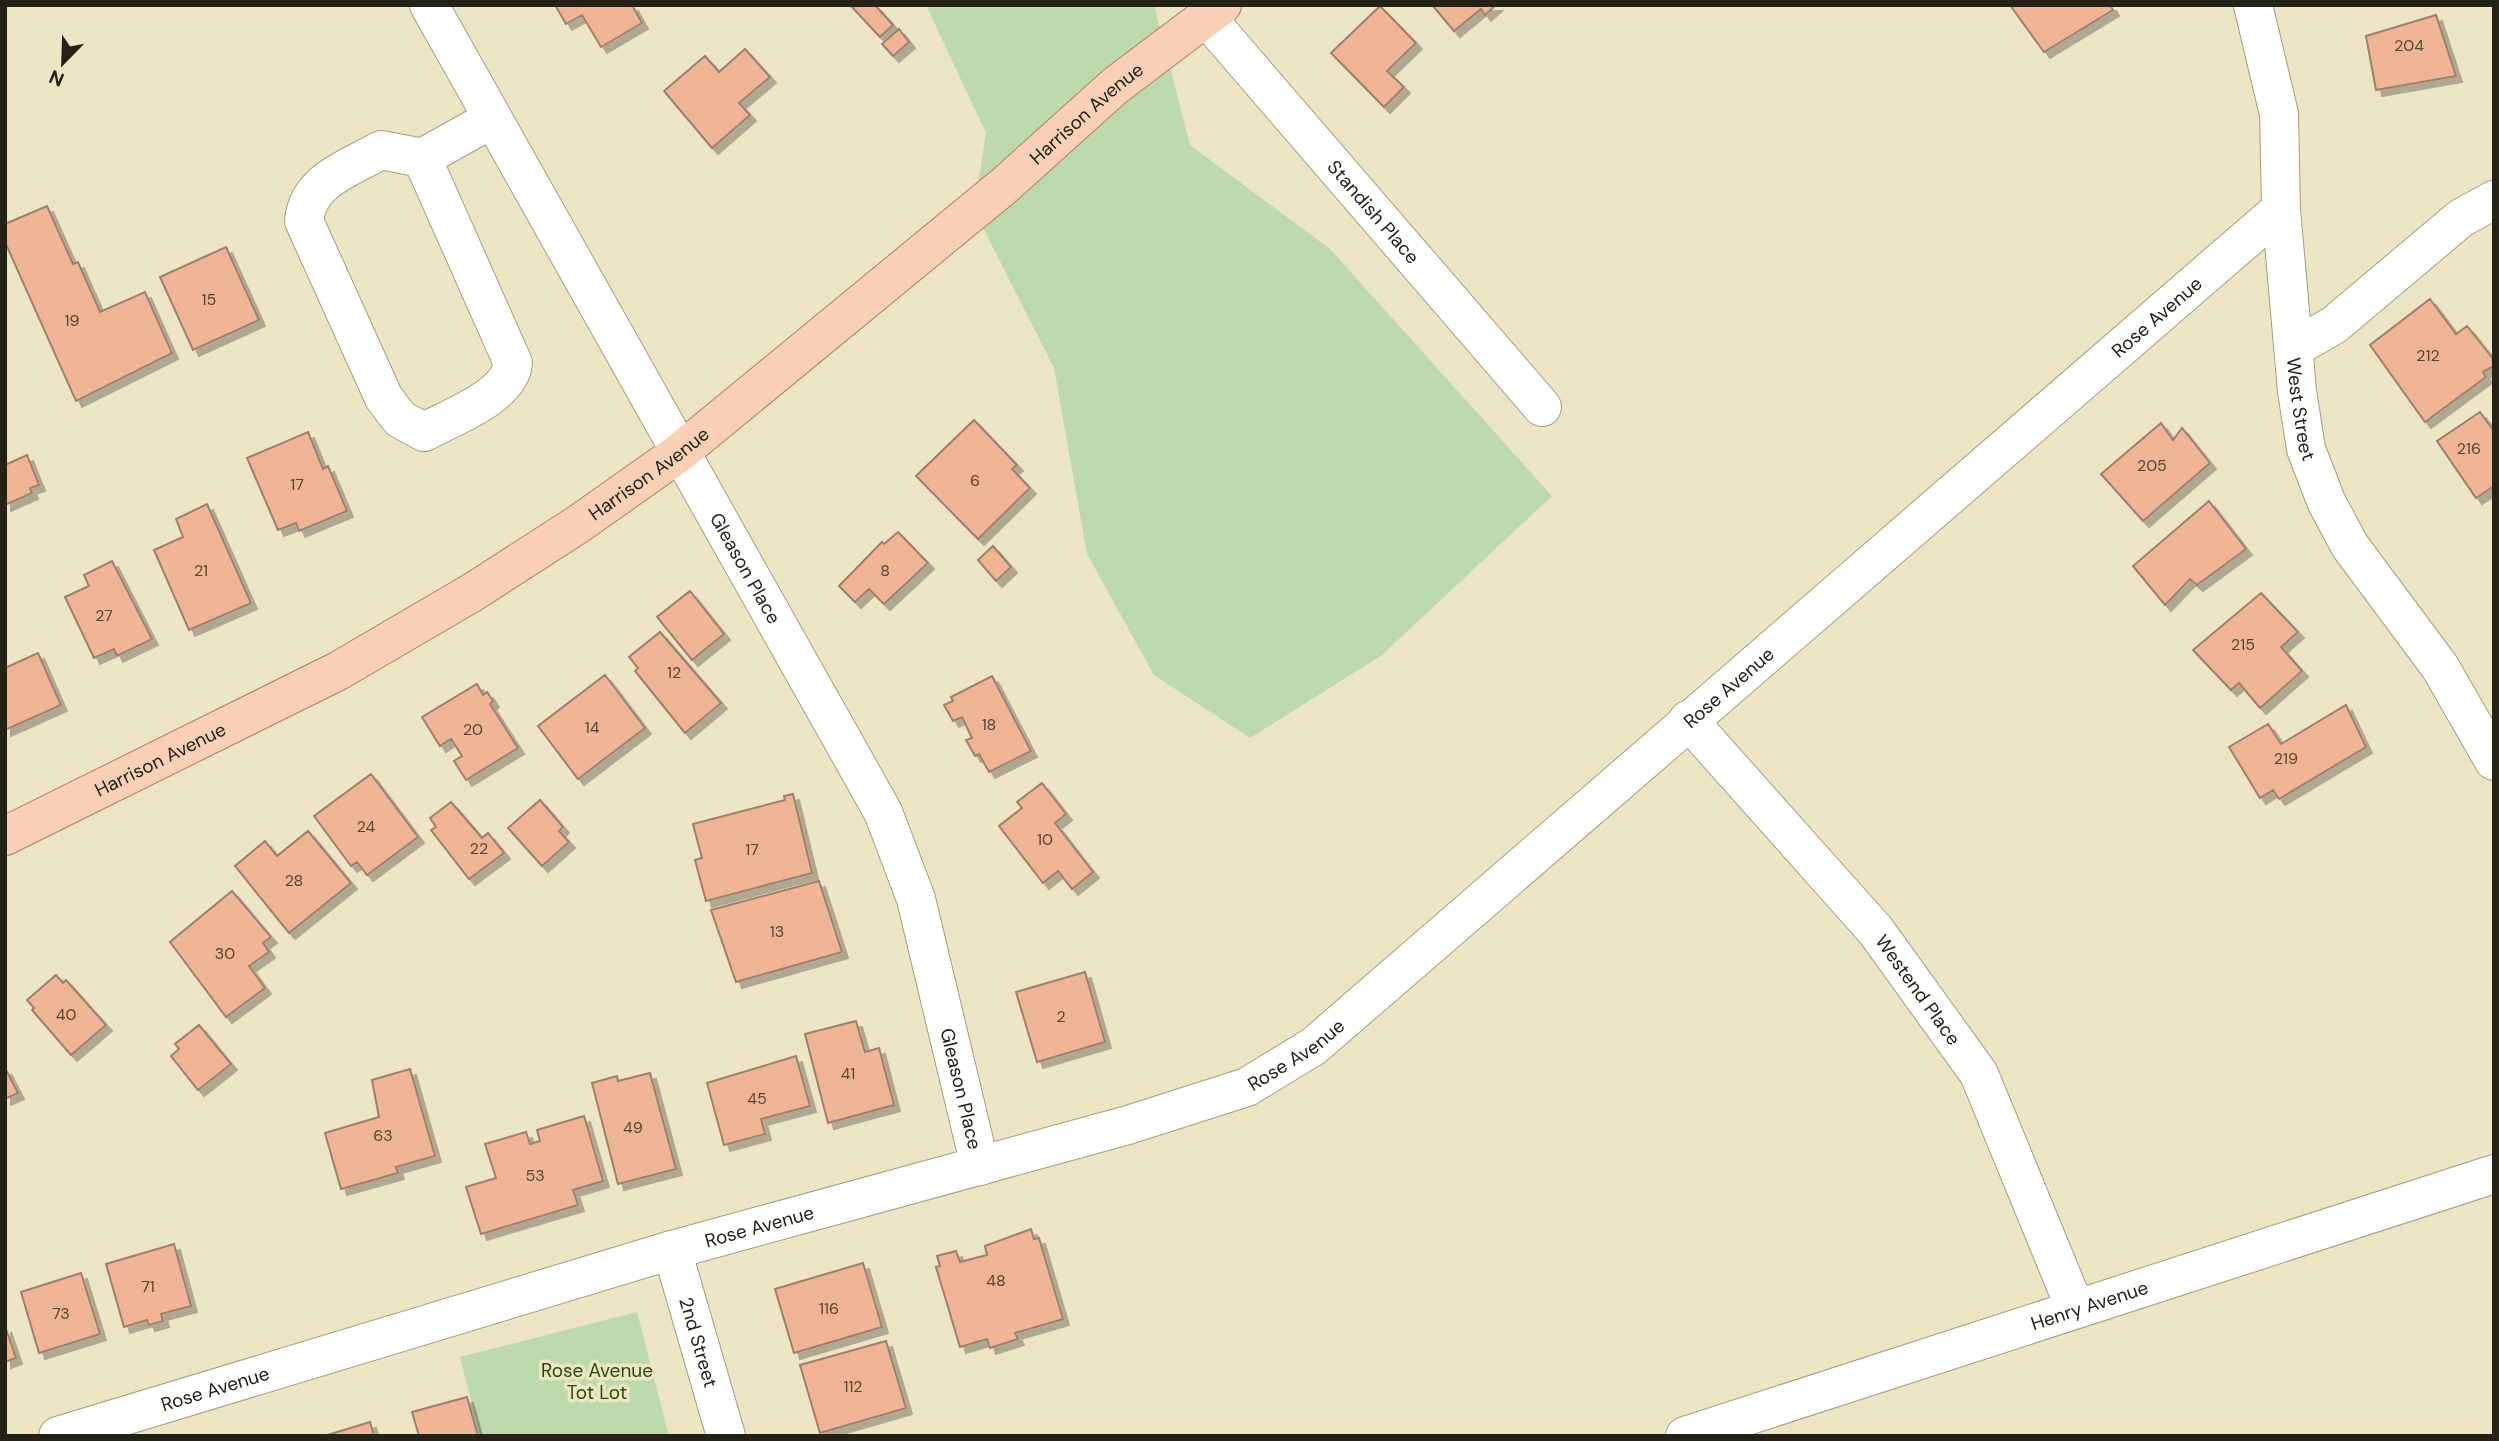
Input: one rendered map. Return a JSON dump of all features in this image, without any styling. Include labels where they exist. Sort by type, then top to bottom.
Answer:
[{"type":"main road","name":"Harrison Avenue","points":[[5,835],[338,671],[485,584],[679,453],[1005,185],[1115,86],[1214,11]]},
{"type":"street","name":"Gleason Place","points":[[429,5],[883,812],[916,899],[980,1166]]},
{"type":"street","name":"West Street","points":[[2253,5],[2279,114],[2281,209],[2306,449],[2326,501],[2350,547],[2440,667],[2490,746]]},
{"type":"street","name":"Standish Place","points":[[1214,11],[1542,407]]},
{"type":"street","points":[[422,158],[513,363],[512,376],[502,389],[424,432],[400,419],[384,398],[304,221],[306,202],[317,187],[381,150],[422,158],[492,120]]},
{"type":"street","points":[[2294,348],[2334,325],[2461,218],[2494,200]]},
{"type":"street","name":"Rose Avenue","points":[[58,1436],[672,1250],[1128,1125],[1247,1087],[1314,1045],[2281,209]]},
{"type":"street","name":"Westend Place","points":[[1688,720],[1876,932],[1979,1074],[2075,1308]]},
{"type":"street","name":"Henry Avenue","points":[[1685,1436],[2494,1174]]},
{"type":"street","name":"2nd Street","points":[[672,1250],[726,1436]]},
{"type":"green space","points":[[926,5],[1154,5],[1190,145],[1330,249],[1552,496],[1382,655],[1250,738],[1154,675],[1087,554],[1054,368],[974,210],[986,133]]},
{"type":"green space","name":"Rose Avenue Tot Lot","points":[[637,1312],[669,1436],[480,1436],[460,1357]]},
{"type":"building","points":[[555,5],[632,5],[642,23],[601,47],[582,15],[566,24]]},
{"type":"building","points":[[850,5],[875,5],[893,25],[880,37]]},
{"type":"building","points":[[1432,5],[1496,5],[1485,15],[1481,9],[1454,31]]},
{"type":"building","points":[[2010,5],[2110,5],[2113,10],[2044,52]]},
{"type":"building","points":[[1380,6],[1416,43],[1387,71],[1404,87],[1384,107],[1331,53]]},
{"type":"building","points":[[2436,15],[2456,76],[2376,90],[2366,36]]},
{"type":"building","points":[[899,29],[909,42],[893,56],[882,44]]},
{"type":"building","points":[[745,49],[770,77],[739,103],[750,115],[712,148],[664,91],[705,56],[719,72]]},
{"type":"building","points":[[47,206],[73,264],[78,262],[100,312],[145,292],[172,353],[76,401],[5,242],[5,224]]},
{"type":"building","points":[[226,247],[259,320],[193,350],[160,277]]},
{"type":"building","points":[[2430,299],[2456,334],[2467,326],[2494,360],[2494,366],[2483,372],[2486,377],[2425,422],[2370,345]]},
{"type":"building","points":[[2480,412],[2494,431],[2494,486],[2476,498],[2437,441]]},
{"type":"building","points":[[974,420],[1017,465],[1012,469],[1030,488],[978,539],[916,476]]},
{"type":"building","points":[[2161,423],[2173,440],[2182,428],[2210,463],[2143,521],[2101,474]]},
{"type":"building","points":[[308,432],[323,469],[328,466],[347,511],[299,531],[296,523],[278,530],[247,458]]},
{"type":"building","points":[[27,455],[39,485],[30,488],[32,493],[5,505],[5,465]]},
{"type":"building","points":[[2209,501],[2246,549],[2197,585],[2190,579],[2165,605],[2133,566]]},
{"type":"building","points":[[207,504],[251,603],[189,630],[154,550],[183,537],[176,519]]},
{"type":"building","points":[[898,532],[928,563],[884,604],[869,589],[855,602],[839,586],[882,542],[884,544]]},
{"type":"building","points":[[993,546],[1011,567],[996,581],[978,560]]},
{"type":"building","points":[[112,561],[152,639],[117,656],[114,649],[94,658],[65,597],[89,586],[84,575]]},
{"type":"building","points":[[690,591],[724,634],[692,660],[657,617]]},
{"type":"building","points":[[2261,593],[2298,632],[2281,647],[2302,671],[2260,708],[2239,683],[2231,690],[2193,650]]},
{"type":"building","points":[[660,632],[721,703],[685,733],[635,671],[638,668],[629,657]]},
{"type":"building","points":[[38,653],[61,705],[5,730],[5,668]]},
{"type":"building","points":[[605,675],[645,728],[578,779],[538,726]]},
{"type":"building","points":[[992,676],[1031,751],[989,772],[979,754],[975,756],[966,740],[972,738],[962,717],[953,721],[944,705],[953,701],[951,697]]},
{"type":"building","points":[[477,684],[483,695],[487,692],[493,701],[490,704],[518,748],[466,780],[454,761],[462,756],[451,739],[440,746],[422,717]]},
{"type":"building","points":[[2346,705],[2366,747],[2279,799],[2273,790],[2260,798],[2229,747],[2268,724],[2281,744]]},
{"type":"building","points":[[371,774],[418,837],[367,875],[357,862],[351,866],[314,816]]},
{"type":"building","points":[[1042,783],[1066,814],[1055,823],[1093,872],[1072,889],[1058,871],[1043,883],[999,826],[1022,808],[1017,802]]},
{"type":"building","points":[[793,794],[812,873],[706,901],[695,860],[702,858],[693,824],[785,800],[784,796]]},
{"type":"building","points":[[540,800],[563,827],[559,831],[569,842],[542,866],[508,828]]},
{"type":"building","points":[[451,802],[482,838],[488,833],[504,853],[469,879],[431,830],[436,827],[430,818]]},
{"type":"building","points":[[308,831],[351,883],[289,933],[235,866],[265,841],[277,856]]},
{"type":"building","points":[[819,881],[842,952],[736,982],[711,910]]},
{"type":"building","points":[[232,891],[271,937],[263,943],[269,952],[249,966],[265,988],[226,1017],[170,942]]},
{"type":"building","points":[[1085,972],[1105,1042],[1037,1062],[1016,992]]},
{"type":"building","points":[[56,975],[63,983],[66,980],[106,1025],[71,1055],[32,1010],[34,1008],[27,1000]]},
{"type":"building","points":[[856,1021],[865,1052],[879,1048],[894,1105],[828,1123],[805,1034]]},
{"type":"building","points":[[199,1025],[231,1064],[198,1090],[171,1056],[179,1049],[175,1044]]},
{"type":"building","points":[[796,1056],[810,1106],[761,1119],[765,1134],[724,1145],[707,1083]]},
{"type":"building","points":[[5,1068],[18,1093],[5,1099]]},
{"type":"building","points":[[410,1069],[435,1156],[396,1167],[398,1173],[341,1189],[325,1133],[379,1117],[372,1080]]},
{"type":"building","points":[[650,1073],[676,1169],[618,1184],[592,1083],[617,1076],[618,1081]]},
{"type":"building","points":[[584,1116],[603,1181],[573,1190],[578,1205],[481,1234],[466,1187],[496,1178],[485,1144],[526,1132],[530,1144],[540,1141],[537,1130]]},
{"type":"building","points":[[1031,1229],[1034,1239],[1039,1238],[1063,1319],[1015,1333],[1018,1339],[990,1348],[987,1339],[960,1347],[936,1267],[940,1266],[937,1256],[956,1251],[960,1262],[987,1255],[985,1246]]},
{"type":"building","points":[[174,1244],[191,1306],[161,1314],[163,1321],[149,1325],[147,1320],[124,1327],[106,1264]]},
{"type":"building","points":[[863,1263],[882,1327],[794,1353],[775,1289]]},
{"type":"building","points":[[81,1273],[100,1334],[39,1353],[21,1292]]},
{"type":"building","points":[[5,1326],[16,1358],[5,1362]]},
{"type":"building","points":[[886,1341],[906,1408],[820,1433],[800,1365]]},
{"type":"building","points":[[467,1397],[478,1436],[419,1436],[412,1412]]},
{"type":"building","points":[[370,1422],[374,1436],[324,1436]]}]
